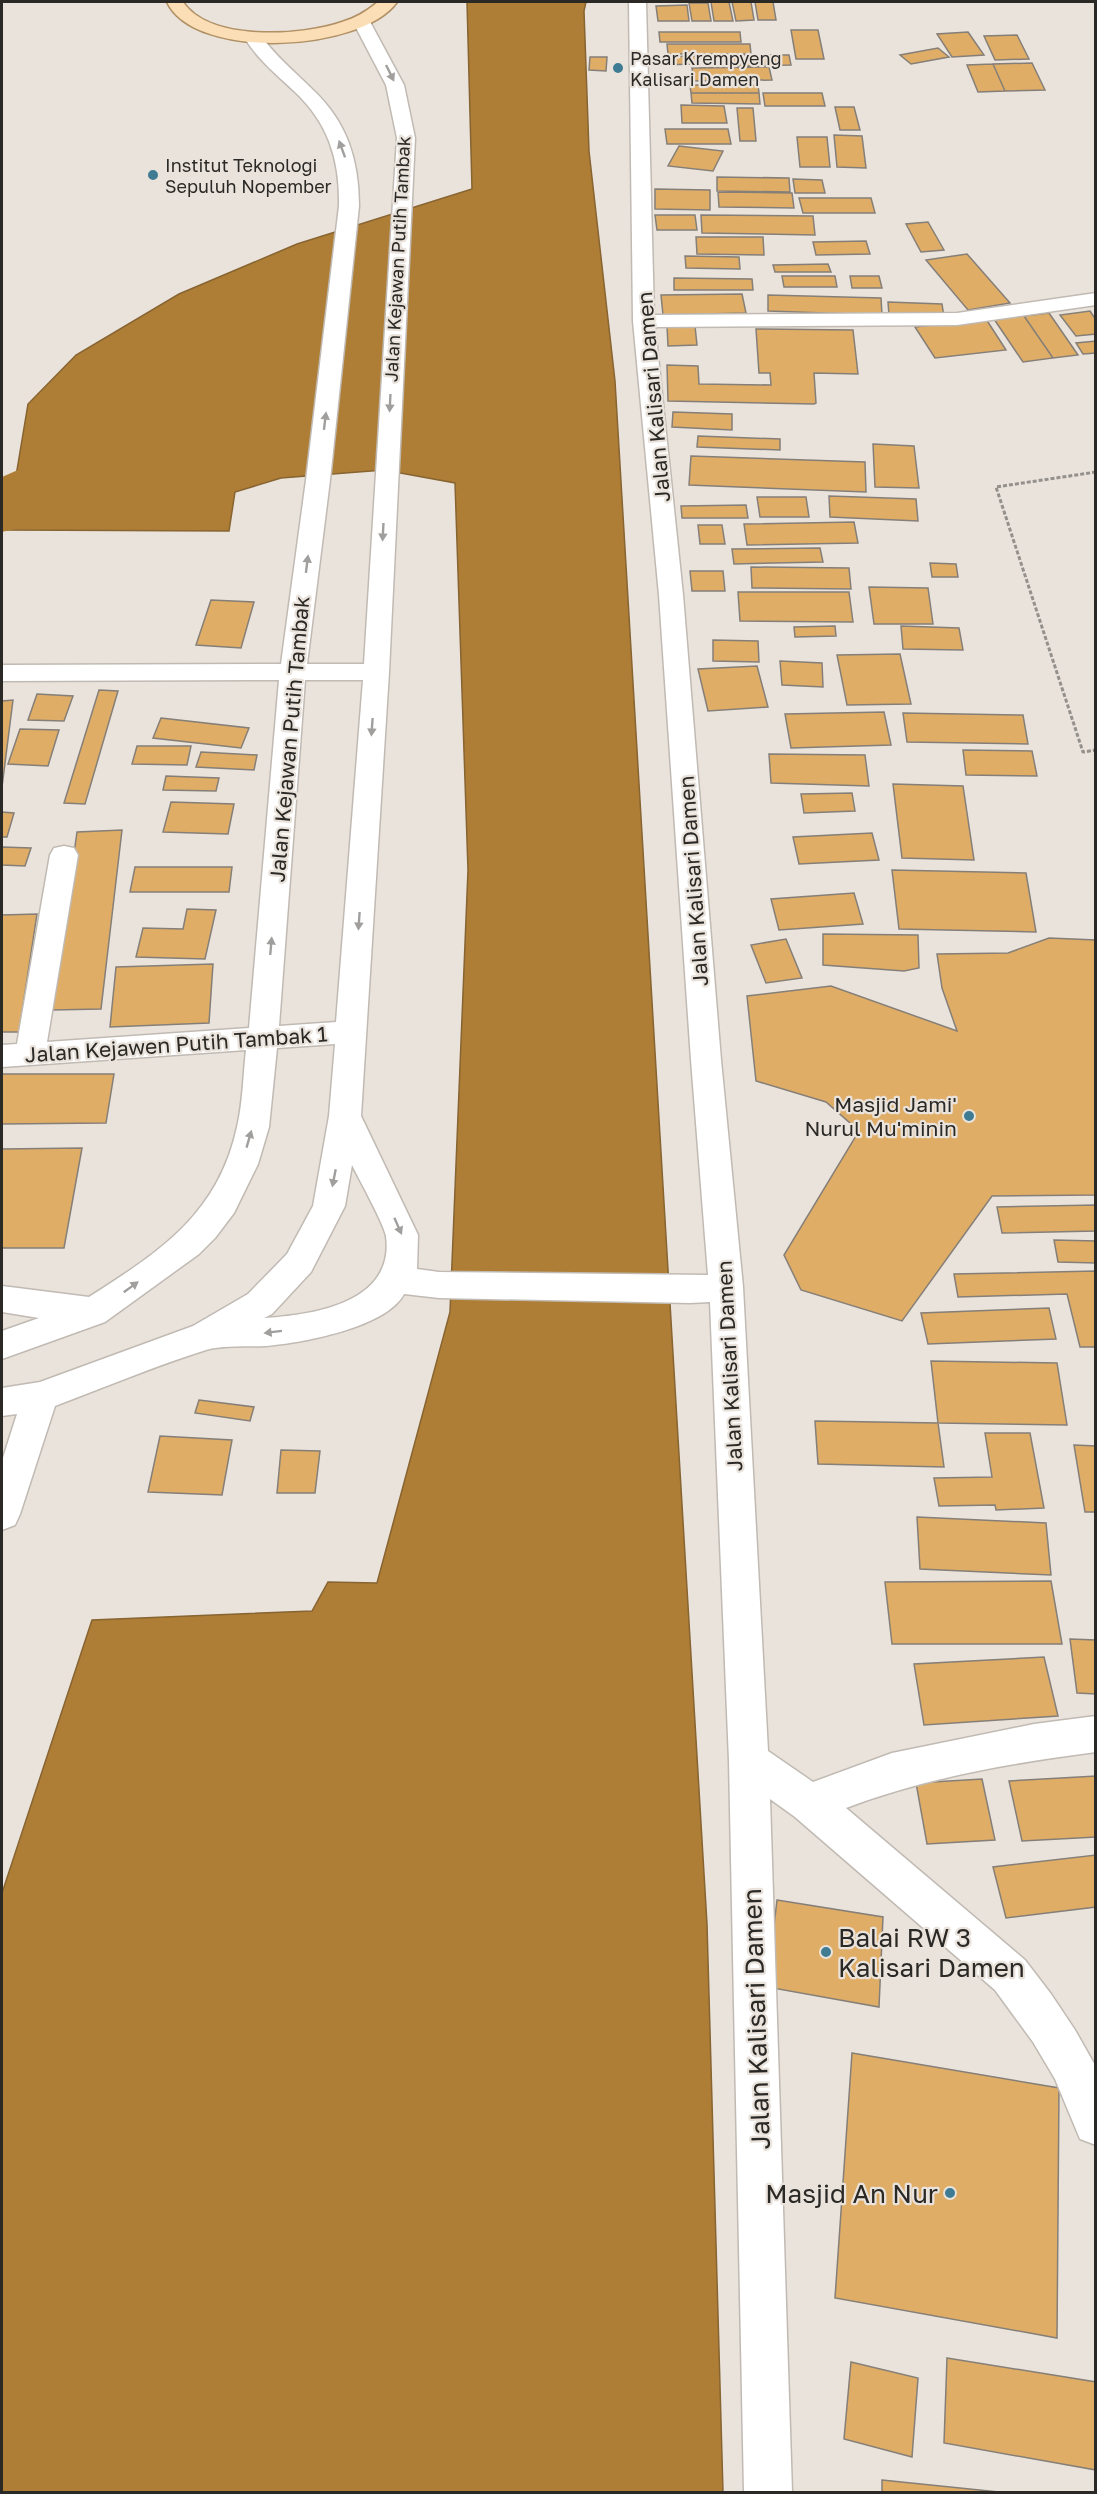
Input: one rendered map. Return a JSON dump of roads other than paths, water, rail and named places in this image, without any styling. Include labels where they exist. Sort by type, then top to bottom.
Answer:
[{"type":"main road","points":[[175,2],[183,14],[200,24],[224,32],[253,37],[311,35],[362,22],[381,10],[387,2]]},
{"type":"street","name":"Jalan Kalisari Damen","points":[[637,2],[644,321],[671,595],[706,1060],[726,1287],[749,1761],[768,2493]]},
{"type":"street","name":"Jalan Kejawan Putih Tambak","points":[[2,1402],[41,1396],[205,1336],[260,1304],[299,1263],[328,1206],[345,1116],[376,672],[406,138],[395,85],[362,22]]},
{"type":"street","name":"Jalan Kejawan Putih Tambak","points":[[2,1345],[93,1312],[128,1290],[187,1245],[223,1204],[242,1164],[253,1127],[263,1038],[292,672],[318,480],[349,206],[347,164],[335,132],[319,108],[301,88],[273,66],[253,37]]},
{"type":"street","points":[[644,321],[948,320],[1004,314],[1095,299]]},
{"type":"street","points":[[2,673],[376,672]]},
{"type":"street","points":[[16,1055],[64,855]]},
{"type":"street","name":"Jalan Kejawen Putih Tambak 1","points":[[16,1055],[351,1032]]},
{"type":"street","name":"Jalan Kejawan Putih Tambak","points":[[205,1336],[273,1333],[320,1324],[350,1315],[371,1305],[397,1280],[404,1264],[405,1250],[402,1235],[345,1116]]},
{"type":"street","points":[[397,1280],[439,1285],[690,1290],[726,1287]]},
{"type":"street","points":[[2,1299],[93,1312]]},
{"type":"street","points":[[2,1514],[41,1396]]},
{"type":"street","points":[[809,1803],[892,1772],[1034,1742],[1095,1734]]},
{"type":"street","points":[[749,1761],[809,1803],[1010,1975],[1036,2008],[1067,2057],[1089,2100],[1095,2123]]},
{"type":"waterway","points":[[2,507],[157,438]]},
{"type":"place","name":"Pasar Krempyeng Kalisari Damen","points":[[618,68]]},
{"type":"place","name":"Institut Teknologi Sepuluh Nopember","points":[[153,175]]},
{"type":"place","name":"Masjid Jami' Nurul Mu'minin","points":[[969,1116]]},
{"type":"place","name":"Balai RW 3 Kalisari Damen","points":[[826,1952]]},
{"type":"place","name":"Masjid An Nur","points":[[950,2193]]}]
